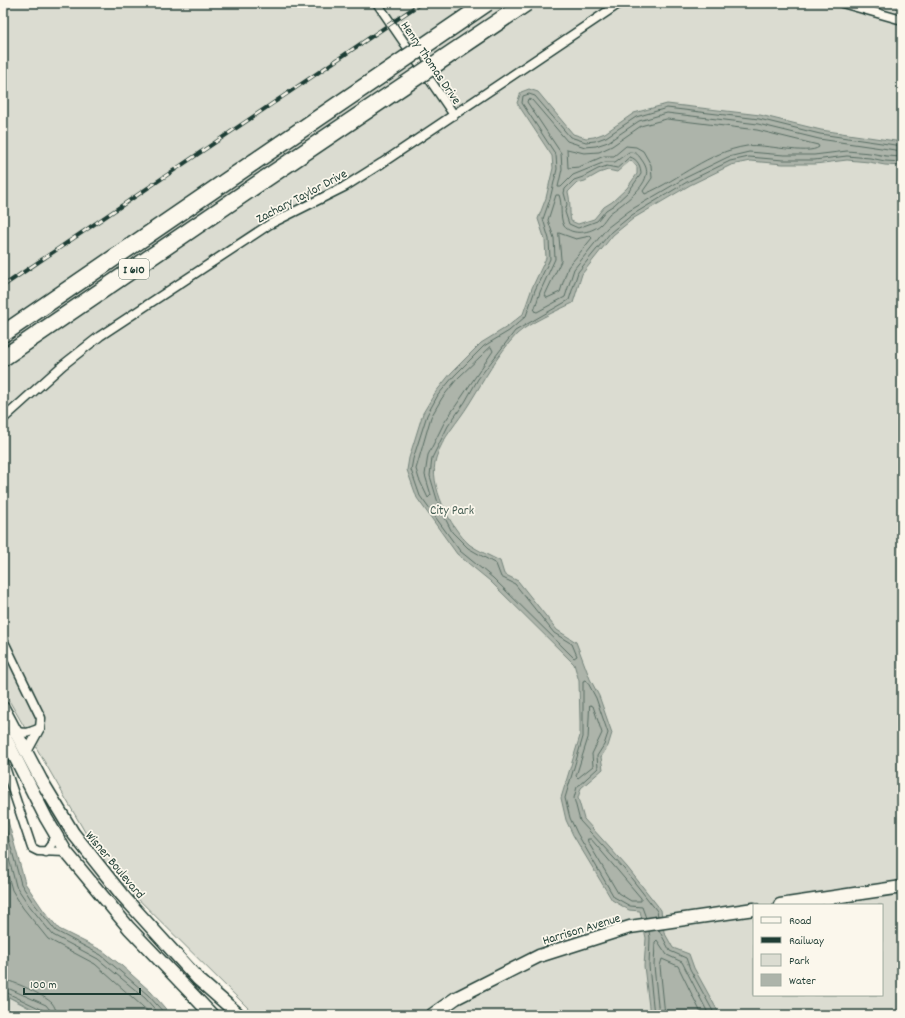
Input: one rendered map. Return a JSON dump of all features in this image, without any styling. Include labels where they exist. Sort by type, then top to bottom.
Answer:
[{"type":"highway","name":"I 610","points":[[3,334],[487,3]]},
{"type":"highway","name":"I 610","points":[[3,358],[526,3]]},
{"type":"street","name":"Henry Thomas Drive","points":[[377,3],[454,115]]},
{"type":"street","name":"Zachary Taylor Drive","points":[[3,419],[63,365],[100,336],[270,224],[344,187],[620,3]]},
{"type":"street","points":[[842,3],[902,20]]},
{"type":"street","points":[[3,640],[37,707],[41,718],[40,728],[33,744],[27,752]]},
{"type":"street","name":"Wisner Boulevard","points":[[3,708],[73,833],[122,895],[198,979],[239,1015]]},
{"type":"street","points":[[16,731],[22,733],[30,732],[40,728]]},
{"type":"street","points":[[3,733],[55,834],[66,852],[129,928],[212,1015]]},
{"type":"street","points":[[3,761],[15,792],[30,845],[38,851],[66,852]]},
{"type":"street","points":[[46,852],[55,834]]},
{"type":"street","points":[[787,904],[902,887]]},
{"type":"street","points":[[110,905],[122,895]]},
{"type":"street","name":"Harrison Avenue","points":[[432,1015],[456,998],[539,956],[630,927],[753,909]]},
{"type":"green space","name":"City Park","points":[[3,3],[902,3],[902,1015],[255,1015],[104,865],[3,690]]},
{"type":"green space","points":[[3,994],[29,1008],[23,1015],[3,1015]]},
{"type":"water","points":[[529,89],[538,92],[573,134],[586,138],[605,133],[634,113],[667,104],[760,115],[821,130],[902,142],[902,166],[847,160],[815,164],[783,164],[750,161],[731,165],[690,185],[634,218],[613,235],[582,274],[573,303],[522,330],[510,342],[497,359],[465,411],[446,437],[436,458],[434,469],[438,492],[442,505],[455,528],[470,545],[500,561],[504,574],[518,581],[557,630],[576,642],[590,679],[599,696],[612,733],[608,746],[601,757],[603,769],[581,788],[578,798],[584,819],[627,867],[661,910],[664,932],[673,948],[689,954],[694,968],[720,1015],[650,1015],[644,966],[646,938],[640,911],[629,910],[612,900],[573,835],[566,820],[561,798],[580,736],[579,681],[574,664],[490,581],[457,554],[417,498],[407,470],[409,458],[423,413],[435,393],[451,373],[481,343],[507,327],[523,314],[532,288],[546,258],[545,240],[538,219],[546,198],[553,168],[552,156],[517,103],[521,92]],"holes":[[[631,160],[637,167],[637,174],[627,188],[612,202],[604,207],[594,219],[578,224],[571,221],[568,192],[577,183],[585,181],[608,170],[617,172]]]},
{"type":"water","points":[[3,803],[25,883],[44,911],[59,929],[103,951],[122,966],[151,992],[171,1015],[45,1015],[3,994]]},
{"type":"railway","points":[[3,286],[421,3]]}]
